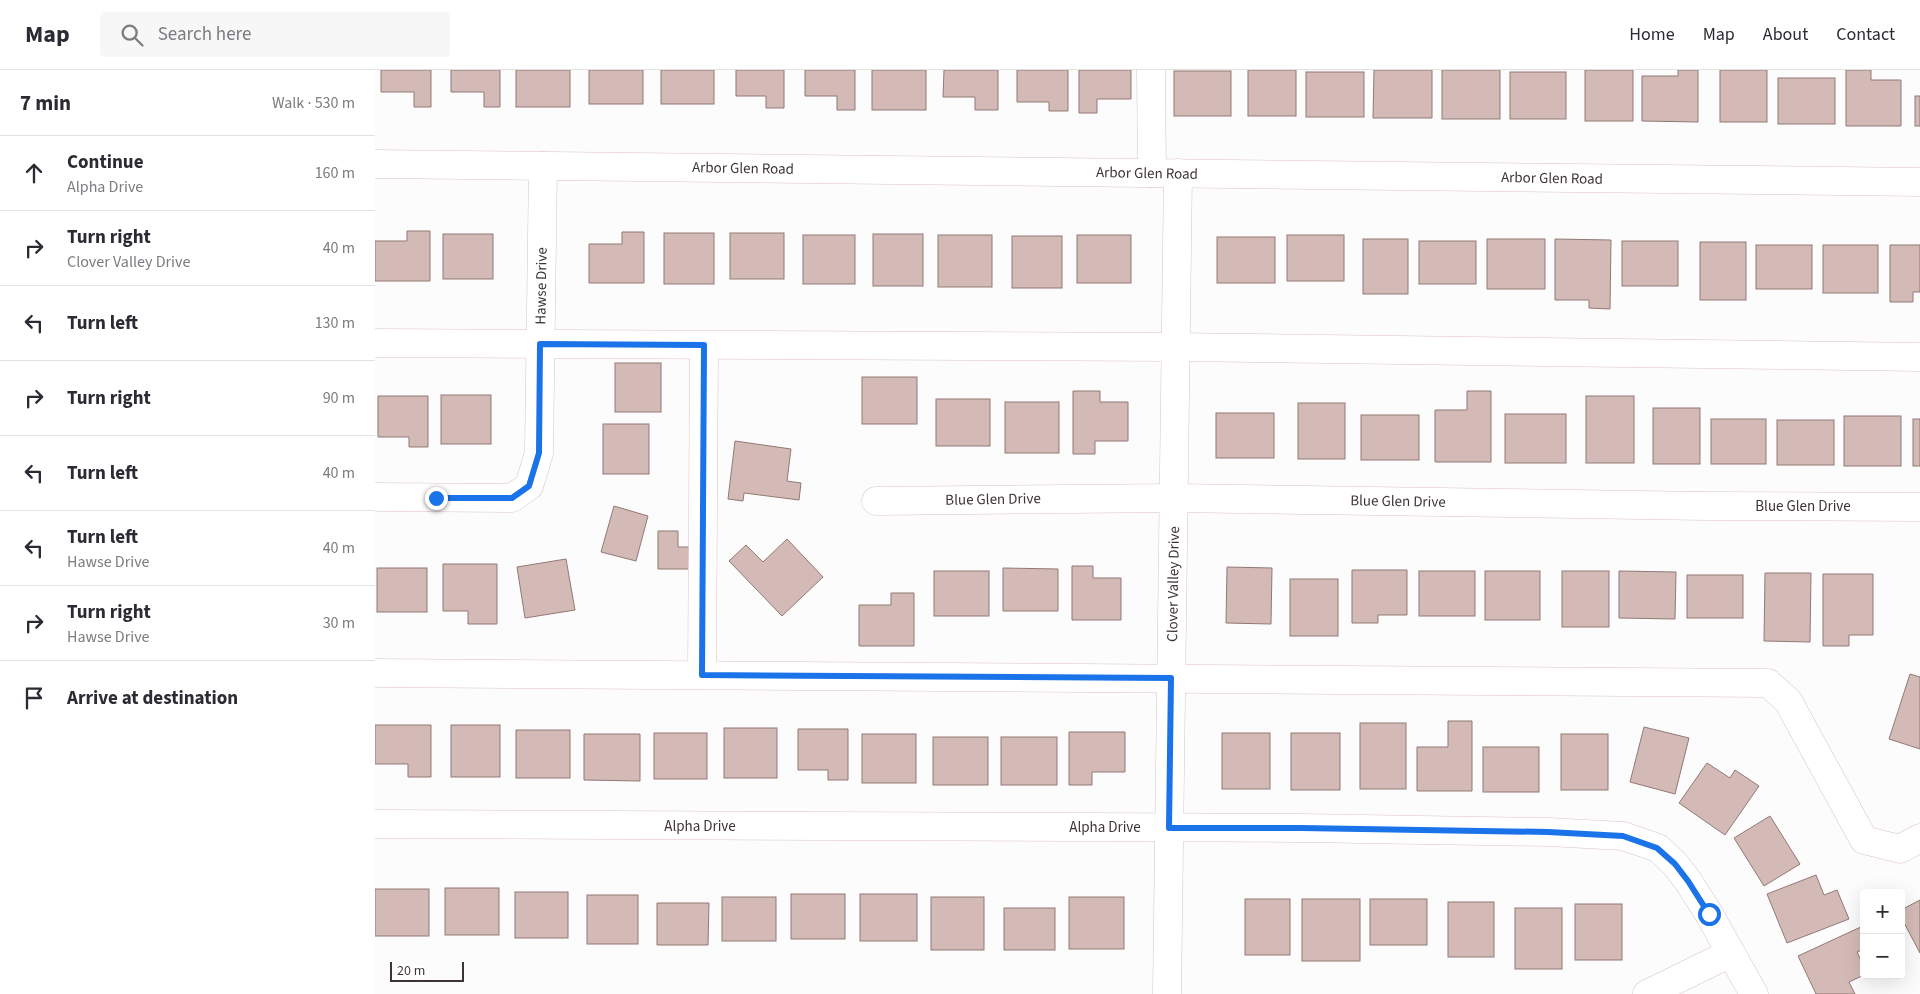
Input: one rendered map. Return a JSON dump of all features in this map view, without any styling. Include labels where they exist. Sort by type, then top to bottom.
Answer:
[{"type":"street","name":"Clover Valley Drive","points":[[1151,70],[1165,173],[1176,347],[1167,994]]},
{"type":"street","name":"Arbor Glen Road","points":[[375,164],[1920,182]]},
{"type":"street","name":"Hawse Drive","points":[[375,496],[512,498],[529,486],[539,453],[543,166]]},
{"type":"street","points":[[375,343],[1176,347],[1920,356]]},
{"type":"street","points":[[702,675],[704,345]]},
{"type":"street","name":"Blue Glen Drive","points":[[876,500],[1174,498],[1706,506],[1920,507]]},
{"type":"street","points":[[375,673],[1768,683],[1787,701],[1864,840],[1900,849],[1920,838]]},
{"type":"street","name":"Alpha Drive","points":[[375,824],[1340,828],[1548,832],[1623,836],[1657,848],[1675,864],[1688,881],[1754,994]]},
{"type":"street","points":[[1647,994],[1731,953]]},
{"type":"building","points":[[381,70],[431,70],[431,107],[414,107],[414,92],[381,92]]},
{"type":"building","points":[[451,70],[500,70],[500,107],[484,107],[484,92],[451,92]]},
{"type":"building","points":[[516,70],[570,70],[570,107],[516,107]]},
{"type":"building","points":[[589,70],[643,70],[643,104],[589,104]]},
{"type":"building","points":[[661,70],[714,70],[714,104],[661,104]]},
{"type":"building","points":[[736,70],[784,70],[784,108],[766,108],[766,96],[736,96]]},
{"type":"building","points":[[805,70],[855,70],[855,110],[837,110],[837,96],[805,96]]},
{"type":"building","points":[[872,70],[926,70],[926,110],[872,110]]},
{"type":"building","points":[[944,70],[998,70],[998,110],[975,110],[975,97],[943,97]]},
{"type":"building","points":[[1017,70],[1068,70],[1068,111],[1049,111],[1049,102],[1017,102]]},
{"type":"building","points":[[1079,70],[1131,70],[1131,99],[1097,99],[1097,113],[1079,113]]},
{"type":"building","points":[[1248,70],[1296,70],[1296,116],[1248,116]]},
{"type":"building","points":[[1374,70],[1432,70],[1432,118],[1373,118]]},
{"type":"building","points":[[1442,70],[1500,70],[1500,119],[1442,119]]},
{"type":"building","points":[[1585,70],[1633,70],[1633,121],[1585,121]]},
{"type":"building","points":[[1678,70],[1698,70],[1698,122],[1642,121],[1642,76],[1678,76]]},
{"type":"building","points":[[1720,70],[1767,70],[1767,122],[1720,122]]},
{"type":"building","points":[[1846,70],[1871,70],[1871,80],[1901,80],[1901,126],[1846,126]]},
{"type":"building","points":[[1174,71],[1231,71],[1231,116],[1174,116]]},
{"type":"building","points":[[1306,72],[1364,72],[1364,117],[1306,117]]},
{"type":"building","points":[[1510,72],[1566,72],[1566,119],[1510,119]]},
{"type":"building","points":[[1778,78],[1835,78],[1835,124],[1778,124]]},
{"type":"building","points":[[1915,96],[1920,96],[1920,126],[1915,126]]},
{"type":"building","points":[[407,231],[430,231],[430,281],[375,281],[375,241],[407,241]]},
{"type":"building","points":[[622,232],[644,232],[644,283],[589,283],[589,244],[622,244]]},
{"type":"building","points":[[664,233],[714,233],[714,284],[664,284]]},
{"type":"building","points":[[730,233],[784,233],[784,279],[730,279]]},
{"type":"building","points":[[443,234],[493,234],[493,279],[443,279]]},
{"type":"building","points":[[873,234],[923,234],[923,286],[873,286]]},
{"type":"building","points":[[803,235],[855,235],[855,284],[803,284]]},
{"type":"building","points":[[938,235],[992,235],[992,287],[938,287]]},
{"type":"building","points":[[1077,235],[1131,235],[1131,283],[1077,283]]},
{"type":"building","points":[[1287,235],[1344,235],[1344,281],[1287,281]]},
{"type":"building","points":[[1012,236],[1062,236],[1062,288],[1012,288]]},
{"type":"building","points":[[1217,237],[1275,237],[1275,283],[1217,283]]},
{"type":"building","points":[[1363,239],[1408,239],[1408,294],[1363,294]]},
{"type":"building","points":[[1487,239],[1545,239],[1545,289],[1487,289]]},
{"type":"building","points":[[1555,239],[1611,240],[1610,309],[1589,308],[1589,300],[1555,300]]},
{"type":"building","points":[[1419,241],[1476,241],[1476,284],[1419,284]]},
{"type":"building","points":[[1622,241],[1678,241],[1678,286],[1622,286]]},
{"type":"building","points":[[1700,242],[1746,242],[1746,300],[1700,300]]},
{"type":"building","points":[[1756,245],[1812,245],[1812,289],[1756,289]]},
{"type":"building","points":[[1823,245],[1878,245],[1878,293],[1823,293]]},
{"type":"building","points":[[1890,245],[1920,245],[1920,292],[1913,292],[1913,302],[1890,302]]},
{"type":"building","points":[[615,363],[661,363],[661,412],[615,412]]},
{"type":"building","points":[[862,377],[917,377],[917,424],[862,424]]},
{"type":"building","points":[[1073,391],[1100,391],[1100,402],[1128,402],[1128,441],[1095,441],[1095,454],[1073,454]]},
{"type":"building","points":[[1467,391],[1491,391],[1491,462],[1435,462],[1435,410],[1467,410]]},
{"type":"building","points":[[441,395],[491,395],[491,444],[441,444]]},
{"type":"building","points":[[378,396],[428,396],[428,447],[409,447],[409,437],[378,437]]},
{"type":"building","points":[[1586,396],[1634,396],[1634,463],[1586,463]]},
{"type":"building","points":[[936,399],[990,399],[990,446],[936,446]]},
{"type":"building","points":[[1005,402],[1059,402],[1059,453],[1005,453]]},
{"type":"building","points":[[1298,403],[1345,403],[1345,459],[1298,459]]},
{"type":"building","points":[[1653,408],[1700,408],[1700,464],[1653,464]]},
{"type":"building","points":[[1216,413],[1274,413],[1274,458],[1216,458]]},
{"type":"building","points":[[1505,414],[1566,414],[1566,463],[1505,463]]},
{"type":"building","points":[[1361,415],[1419,415],[1419,460],[1361,460]]},
{"type":"building","points":[[1844,416],[1901,416],[1901,466],[1844,466]]},
{"type":"building","points":[[1711,419],[1766,419],[1766,464],[1711,464]]},
{"type":"building","points":[[1913,419],[1920,419],[1920,466],[1913,466]]},
{"type":"building","points":[[1777,420],[1834,420],[1834,465],[1777,465]]},
{"type":"building","points":[[603,424],[649,424],[649,474],[603,474]]},
{"type":"building","points":[[735,441],[791,449],[787,481],[801,483],[799,500],[744,493],[743,501],[728,499]]},
{"type":"building","points":[[614,506],[648,516],[636,561],[601,552]]},
{"type":"building","points":[[658,531],[678,531],[678,547],[689,547],[689,569],[658,569]]},
{"type":"building","points":[[787,539],[823,577],[782,616],[729,561],[746,545],[763,562]]},
{"type":"building","points":[[566,559],[575,610],[525,618],[517,567]]},
{"type":"building","points":[[443,564],[497,564],[497,624],[468,624],[468,611],[443,611]]},
{"type":"building","points":[[1072,566],[1093,566],[1093,578],[1121,578],[1121,620],[1072,620]]},
{"type":"building","points":[[1227,567],[1272,568],[1271,624],[1226,623]]},
{"type":"building","points":[[377,568],[427,568],[427,612],[377,612]]},
{"type":"building","points":[[1003,568],[1058,569],[1058,611],[1003,611]]},
{"type":"building","points":[[1352,570],[1407,570],[1407,615],[1378,615],[1378,623],[1352,623]]},
{"type":"building","points":[[934,571],[989,571],[989,616],[934,616]]},
{"type":"building","points":[[1419,571],[1475,571],[1475,616],[1419,616]]},
{"type":"building","points":[[1485,571],[1540,571],[1540,620],[1485,620]]},
{"type":"building","points":[[1562,571],[1609,571],[1609,627],[1562,627]]},
{"type":"building","points":[[1619,571],[1676,572],[1675,619],[1619,618]]},
{"type":"building","points":[[1765,573],[1811,573],[1810,642],[1764,641]]},
{"type":"building","points":[[1823,574],[1873,574],[1873,635],[1849,635],[1849,646],[1823,646]]},
{"type":"building","points":[[1687,575],[1743,575],[1743,618],[1687,618]]},
{"type":"building","points":[[1290,579],[1338,579],[1338,636],[1290,636]]},
{"type":"building","points":[[891,593],[914,593],[914,646],[859,646],[859,605],[891,605]]},
{"type":"building","points":[[1910,674],[1920,677],[1920,749],[1889,739]]},
{"type":"building","points":[[1448,721],[1472,721],[1472,791],[1417,791],[1417,747],[1448,747]]},
{"type":"building","points":[[1360,723],[1406,723],[1406,789],[1360,789]]},
{"type":"building","points":[[375,725],[431,725],[431,777],[408,777],[408,764],[375,764]]},
{"type":"building","points":[[451,725],[500,725],[500,777],[451,777]]},
{"type":"building","points":[[1644,727],[1689,738],[1675,794],[1630,782]]},
{"type":"building","points":[[724,728],[777,728],[777,778],[724,778]]},
{"type":"building","points":[[798,729],[848,729],[848,780],[828,780],[828,770],[798,770]]},
{"type":"building","points":[[516,730],[570,730],[570,778],[516,778]]},
{"type":"building","points":[[1069,732],[1125,732],[1125,772],[1092,772],[1092,785],[1069,785]]},
{"type":"building","points":[[654,733],[707,733],[707,779],[654,779]]},
{"type":"building","points":[[1222,733],[1270,733],[1270,789],[1222,789]]},
{"type":"building","points":[[1291,733],[1340,733],[1340,790],[1291,790]]},
{"type":"building","points":[[584,734],[640,734],[640,781],[584,780]]},
{"type":"building","points":[[862,734],[916,734],[916,783],[862,783]]},
{"type":"building","points":[[1561,734],[1608,734],[1608,790],[1561,790]]},
{"type":"building","points":[[933,737],[988,737],[988,785],[933,785]]},
{"type":"building","points":[[1001,737],[1057,737],[1057,785],[1001,785]]},
{"type":"building","points":[[1483,747],[1539,747],[1539,792],[1483,792]]},
{"type":"building","points":[[1707,763],[1730,778],[1735,770],[1759,786],[1725,835],[1679,803]]},
{"type":"building","points":[[1770,816],[1800,864],[1764,886],[1734,838]]},
{"type":"building","points":[[1816,875],[1824,895],[1837,890],[1849,919],[1787,943],[1767,894]]},
{"type":"building","points":[[445,888],[499,888],[499,935],[445,935]]},
{"type":"building","points":[[375,889],[429,889],[429,936],[375,936]]},
{"type":"building","points":[[515,892],[568,892],[568,938],[515,938]]},
{"type":"building","points":[[791,894],[845,894],[845,939],[791,939]]},
{"type":"building","points":[[860,894],[917,894],[917,941],[860,941]]},
{"type":"building","points":[[587,895],[638,895],[638,944],[587,944]]},
{"type":"building","points":[[722,897],[776,897],[776,941],[722,941]]},
{"type":"building","points":[[931,897],[984,897],[984,950],[931,950]]},
{"type":"building","points":[[1069,897],[1124,897],[1124,949],[1069,949]]},
{"type":"building","points":[[1245,899],[1290,899],[1290,955],[1245,955]]},
{"type":"building","points":[[1302,899],[1360,899],[1360,961],[1302,961]]},
{"type":"building","points":[[1370,899],[1427,899],[1427,945],[1370,945]]},
{"type":"building","points":[[1920,900],[1920,953],[1905,925],[1905,908]]},
{"type":"building","points":[[1448,902],[1494,902],[1494,957],[1448,957]]},
{"type":"building","points":[[657,903],[709,903],[708,945],[657,945]]},
{"type":"building","points":[[1575,904],[1622,904],[1622,960],[1575,960]]},
{"type":"building","points":[[1004,908],[1055,908],[1055,950],[1004,950]]},
{"type":"building","points":[[1515,908],[1562,908],[1562,969],[1515,969]]},
{"type":"building","points":[[1860,927],[1860,951],[1857,952],[1860,958],[1860,977],[1849,982],[1855,994],[1816,994],[1798,956]]},
{"type":"route","points":[[436,498],[512,498],[529,486],[539,453],[540,344],[704,345],[702,675],[1171,678],[1169,828],[1548,832],[1623,836],[1657,848],[1675,864],[1709,914]]}]
